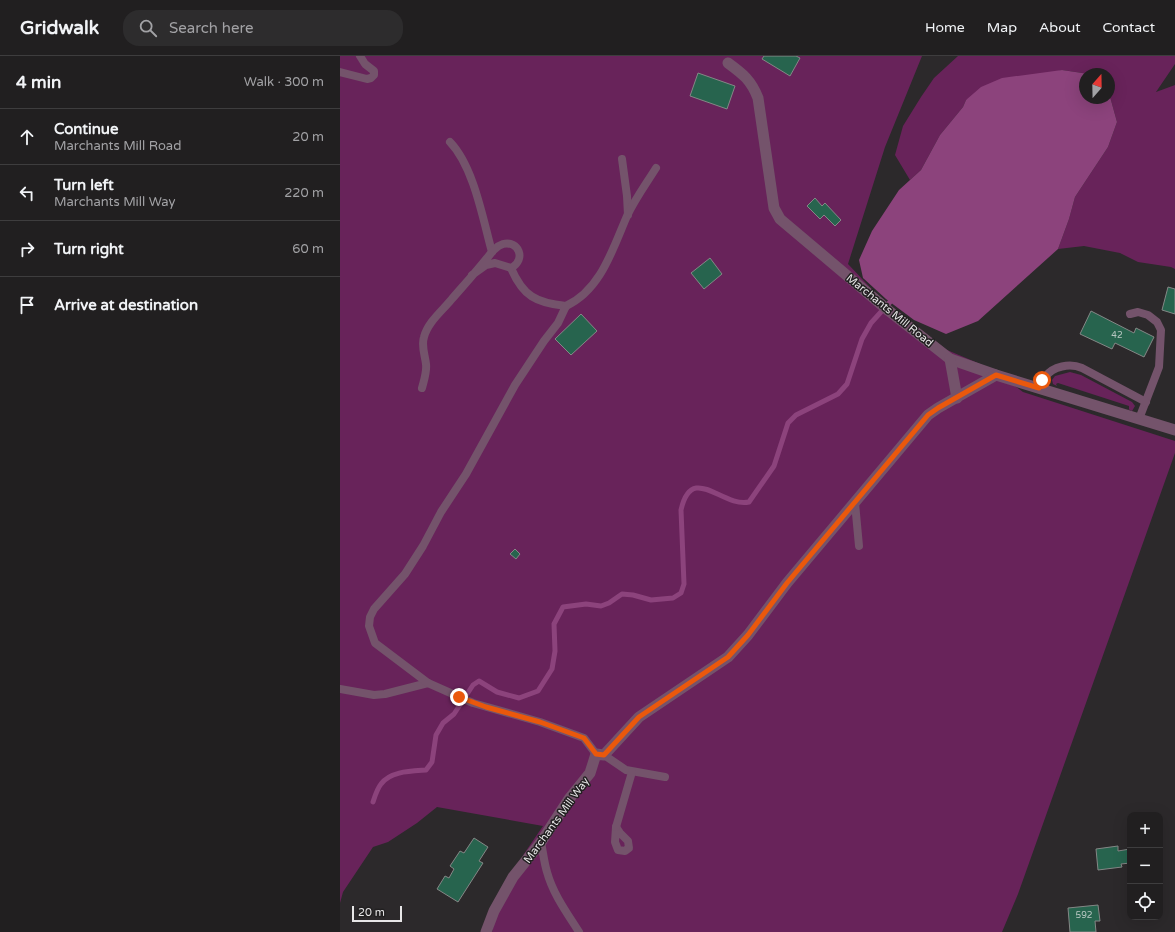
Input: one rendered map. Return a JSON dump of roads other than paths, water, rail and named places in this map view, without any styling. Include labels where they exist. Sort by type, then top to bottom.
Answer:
[{"type":"street","name":"Marchants Mill Road","points":[[728,63],[744,75],[753,86],[758,98],[776,214],[889,311],[950,358],[996,375],[1175,430]]},
{"type":"street","points":[[950,358],[957,398]]},
{"type":"street","name":"Marchants Mill Way","points":[[486,932],[494,911],[513,877],[541,842],[569,799],[590,774],[600,754],[639,717],[728,657],[748,635],[787,583],[928,415],[996,375]]},
{"type":"lane","points":[[340,72],[367,79],[372,78],[374,71],[365,64],[360,56]]},
{"type":"lane","points":[[450,142],[458,150],[467,168],[492,252]]},
{"type":"lane","points":[[622,159],[628,216]]},
{"type":"lane","points":[[511,268],[517,282],[528,294],[547,303],[566,306],[576,301],[589,289],[609,260],[638,196],[656,168]]},
{"type":"lane","points":[[422,388],[426,369],[423,338],[426,331],[472,275],[496,247],[502,244],[508,244],[515,246],[519,252],[520,258],[516,265],[511,268],[495,263],[486,265],[472,275]]},
{"type":"lane","points":[[566,306],[558,323],[544,341],[516,385],[466,474],[441,512],[423,546],[405,574],[374,608],[368,626],[375,643],[428,683],[473,703],[540,722],[584,738],[600,754],[626,770],[664,777]]},
{"type":"lane","points":[[1130,314],[1138,312],[1148,315],[1158,322],[1161,330],[1159,367],[1139,419]]},
{"type":"lane","points":[[1039,388],[1045,376],[1051,371],[1070,365],[1084,369],[1146,402]]},
{"type":"lane","points":[[855,503],[859,546]]},
{"type":"lane","points":[[340,689],[374,695],[385,694],[428,683]]},
{"type":"lane","points":[[616,827],[632,772]]},
{"type":"lane","points":[[541,842],[547,872],[552,886],[564,910],[579,932]]},
{"type":"waterway","points":[[373,802],[380,786],[390,776],[402,772],[426,770],[432,762],[436,735],[443,723],[454,714],[473,685],[479,681],[497,692],[519,698],[538,691],[552,669],[555,651],[554,624],[563,607],[586,604],[601,606],[609,603],[622,594],[633,595],[651,600],[673,598],[681,593],[684,584],[681,510],[686,496],[692,489],[700,488],[739,502],[749,502],[774,466],[788,423],[796,415],[838,394],[847,384],[862,339],[871,323],[890,302]]}]
